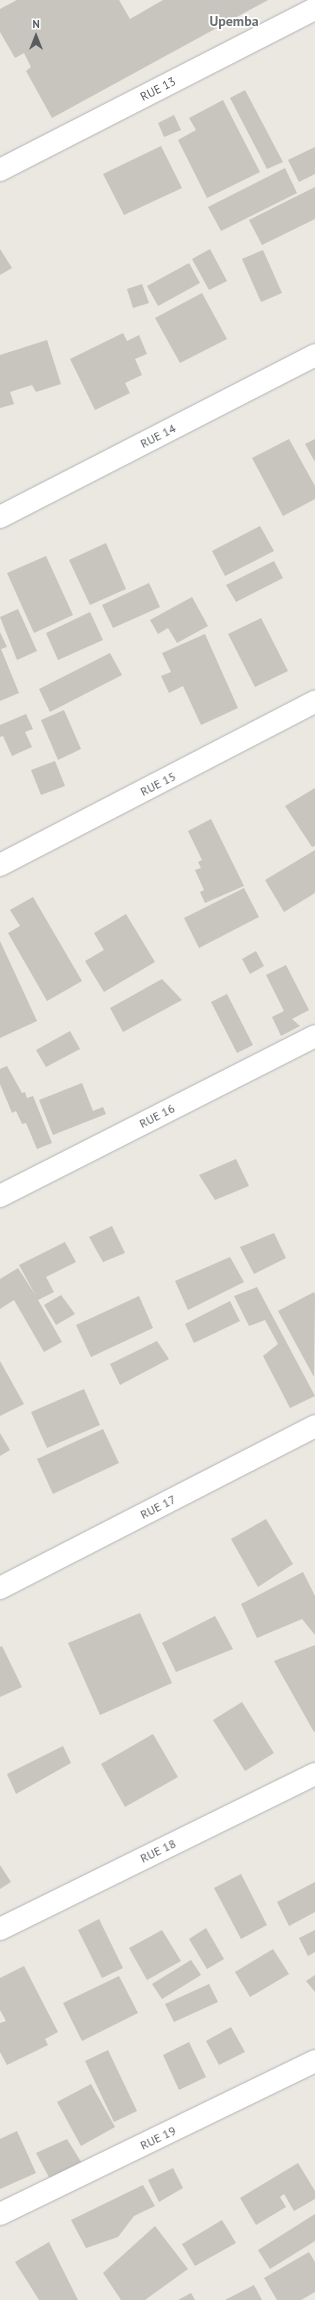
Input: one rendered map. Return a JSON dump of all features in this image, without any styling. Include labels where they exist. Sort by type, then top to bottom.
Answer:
[{"type":"street","name":"RUE 13","points":[[0,170],[315,9]]},
{"type":"street","name":"RUE 14","points":[[0,517],[315,355]]},
{"type":"street","name":"RUE 15","points":[[0,865],[315,702]]},
{"type":"street","name":"RUE 16","points":[[0,1196],[315,1036]]},
{"type":"street","name":"RUE 17","points":[[0,1588],[315,1426]]},
{"type":"street","name":"RUE 18","points":[[0,1929],[315,1774]]},
{"type":"street","name":"RUE 19","points":[[0,2214],[315,2061]]},
{"type":"building","points":[[17,0],[119,0],[130,19],[163,0],[268,0],[52,118],[26,71],[31,67],[24,53],[15,58],[0,32],[0,9]]},
{"type":"building","points":[[245,90],[283,162],[267,169],[230,98]]},
{"type":"building","points":[[223,100],[260,172],[207,198],[178,140],[196,130],[189,118]]},
{"type":"building","points":[[174,115],[181,130],[164,137],[158,123]]},
{"type":"building","points":[[161,146],[182,188],[124,215],[103,174]]},
{"type":"building","points":[[315,147],[315,174],[299,182],[288,160]]},
{"type":"building","points":[[285,168],[297,193],[221,231],[208,207]]},
{"type":"building","points":[[315,187],[315,219],[262,245],[249,220]]},
{"type":"building","points":[[0,249],[12,268],[0,275]]},
{"type":"building","points":[[210,249],[227,281],[209,290],[192,259]]},
{"type":"building","points":[[263,250],[282,293],[261,302],[242,259]]},
{"type":"building","points":[[189,263],[200,283],[158,306],[147,286]]},
{"type":"building","points":[[142,284],[149,303],[133,308],[127,289]]},
{"type":"building","points":[[202,293],[227,339],[180,363],[155,318]]},
{"type":"building","points":[[123,333],[127,341],[139,335],[147,354],[135,359],[142,375],[125,383],[130,393],[95,410],[70,359]]},
{"type":"building","points":[[47,340],[61,384],[36,392],[32,385],[10,392],[14,404],[0,408],[0,355]]},
{"type":"building","points":[[289,439],[315,486],[315,499],[283,516],[252,458]]},
{"type":"building","points":[[315,439],[315,462],[305,444]]},
{"type":"building","points":[[260,526],[274,551],[225,576],[212,551]]},
{"type":"building","points":[[106,543],[126,589],[90,605],[69,560]]},
{"type":"building","points":[[46,556],[73,615],[34,633],[7,573]]},
{"type":"building","points":[[274,561],[283,578],[236,602],[226,585]]},
{"type":"building","points":[[149,583],[160,607],[113,628],[102,605]]},
{"type":"building","points":[[192,597],[208,626],[177,643],[168,628],[158,634],[150,620]]},
{"type":"building","points":[[18,609],[37,651],[17,660],[0,617]]},
{"type":"building","points":[[90,612],[103,640],[58,660],[46,633]]},
{"type":"building","points":[[261,618],[288,671],[255,687],[228,634]]},
{"type":"building","points":[[0,632],[7,647],[1,649],[19,693],[0,701]]},
{"type":"building","points":[[205,634],[238,708],[201,725],[183,686],[169,693],[161,676],[171,672],[162,653]]},
{"type":"building","points":[[110,653],[122,675],[50,712],[39,689]]},
{"type":"building","points":[[64,710],[81,749],[58,760],[41,720]]},
{"type":"building","points":[[26,714],[33,729],[25,732],[32,747],[12,756],[3,736],[0,737],[0,725]]},
{"type":"building","points":[[55,761],[65,786],[41,795],[31,770]]},
{"type":"building","points":[[315,788],[315,846],[312,847],[285,806]]},
{"type":"building","points":[[211,819],[244,886],[205,903],[200,892],[204,890],[195,870],[201,868],[198,862],[202,860],[188,831]]},
{"type":"building","points":[[315,850],[315,893],[284,912],[265,880]]},
{"type":"building","points":[[244,888],[259,917],[199,948],[184,918]]},
{"type":"building","points":[[33,897],[82,981],[47,1001],[8,933],[20,926],[10,910]]},
{"type":"building","points":[[126,914],[155,962],[104,992],[85,961],[104,950],[94,933]]},
{"type":"building","points":[[0,941],[37,1021],[0,1038]]},
{"type":"building","points":[[256,951],[264,966],[250,974],[242,959]]},
{"type":"building","points":[[286,965],[309,1010],[292,1019],[300,1026],[281,1036],[272,1017],[284,1011],[266,975]]},
{"type":"building","points":[[162,979],[182,1000],[123,1032],[110,1008]]},
{"type":"building","points":[[227,994],[253,1045],[237,1053],[211,1002]]},
{"type":"building","points":[[70,1031],[80,1049],[46,1067],[36,1050]]},
{"type":"building","points":[[7,1066],[22,1093],[25,1092],[27,1098],[33,1096],[52,1143],[37,1149],[26,1123],[22,1124],[16,1111],[12,1113],[0,1084],[0,1069]]},
{"type":"building","points":[[82,1083],[93,1111],[103,1107],[106,1114],[53,1135],[39,1100]]},
{"type":"building","points":[[236,1159],[249,1186],[215,1200],[199,1175]]},
{"type":"building","points":[[112,1226],[125,1253],[103,1262],[89,1237]]},
{"type":"building","points":[[274,1233],[286,1258],[254,1274],[240,1247]]},
{"type":"building","points":[[65,1242],[76,1262],[46,1277],[54,1292],[38,1300],[62,1342],[44,1352],[14,1300],[0,1309],[0,1279],[18,1268],[36,1296],[19,1265]]},
{"type":"building","points":[[230,1257],[244,1282],[188,1310],[175,1281]]},
{"type":"building","points":[[257,1287],[315,1396],[290,1408],[263,1356],[278,1344],[265,1320],[249,1326],[234,1296]]},
{"type":"building","points":[[314,1292],[315,1295],[314,1377],[278,1311]]},
{"type":"building","points":[[61,1295],[75,1314],[56,1325],[44,1305]]},
{"type":"building","points":[[139,1296],[153,1328],[91,1357],[76,1325]]},
{"type":"building","points":[[230,1301],[240,1321],[194,1343],[185,1324]]},
{"type":"building","points":[[157,1341],[169,1359],[120,1385],[110,1364]]},
{"type":"building","points":[[0,1361],[24,1404],[0,1416]]},
{"type":"building","points":[[84,1389],[100,1425],[47,1448],[31,1412]]},
{"type":"building","points":[[103,1429],[119,1463],[53,1494],[37,1459]]},
{"type":"building","points":[[0,1433],[10,1450],[0,1456]]},
{"type":"building","points":[[266,1519],[293,1564],[258,1587],[231,1539]]},
{"type":"building","points":[[303,1572],[315,1596],[315,1635],[302,1619],[257,1638],[241,1604]]},
{"type":"building","points":[[140,1613],[172,1683],[100,1715],[68,1643]]},
{"type":"building","points":[[215,1616],[233,1649],[176,1672],[162,1643]]},
{"type":"building","points":[[315,1645],[315,1731],[314,1732],[274,1661]]},
{"type":"building","points":[[2,1646],[22,1687],[0,1697],[0,1647]]},
{"type":"building","points":[[242,1702],[274,1753],[245,1771],[213,1720]]},
{"type":"building","points":[[153,1734],[178,1777],[125,1807],[101,1764]]},
{"type":"building","points":[[63,1746],[71,1763],[16,1794],[7,1774]]},
{"type":"building","points":[[0,1865],[11,1882],[0,1889]]},
{"type":"building","points":[[241,1874],[267,1925],[241,1939],[214,1888]]},
{"type":"building","points":[[315,1882],[315,1912],[289,1926],[277,1902]]},
{"type":"building","points":[[99,1919],[123,1968],[102,1978],[78,1930]]},
{"type":"building","points":[[206,1928],[224,1959],[207,1969],[189,1939]]},
{"type":"building","points":[[162,1930],[181,1961],[147,1980],[129,1948]]},
{"type":"building","points":[[315,1930],[315,1952],[308,1956],[299,1938]]},
{"type":"building","points":[[273,1949],[289,1974],[250,1997],[235,1972]]},
{"type":"building","points":[[191,1960],[201,1975],[162,1999],[152,1984]]},
{"type":"building","points":[[24,1966],[58,2032],[45,2039],[48,2045],[7,2065],[0,2052],[0,2023],[6,2021],[0,2010],[0,1978]]},
{"type":"building","points":[[315,1975],[315,1992],[306,1981]]},
{"type":"building","points":[[119,1976],[138,2013],[82,2041],[63,2003]]},
{"type":"building","points":[[209,1984],[218,2002],[174,2022],[165,2004]]},
{"type":"building","points":[[231,2027],[245,2052],[219,2065],[206,2041]]},
{"type":"building","points":[[189,2042],[206,2077],[179,2090],[163,2055]]},
{"type":"building","points":[[108,2050],[137,2111],[114,2122],[85,2061]]},
{"type":"building","points":[[91,2084],[115,2127],[81,2146],[57,2102]]},
{"type":"building","points":[[17,2131],[36,2173],[0,2189],[0,2139]]},
{"type":"building","points":[[67,2139],[83,2165],[51,2181],[36,2153]]},
{"type":"building","points":[[298,2163],[315,2191],[315,2199],[294,2211],[284,2194],[280,2197],[286,2207],[256,2225],[240,2198]]},
{"type":"building","points":[[173,2168],[183,2188],[159,2202],[148,2180]]},
{"type":"building","points":[[143,2185],[155,2206],[134,2216],[118,2237],[86,2248],[71,2220]]},
{"type":"building","points":[[315,2214],[315,2241],[270,2269],[258,2250]]},
{"type":"building","points":[[222,2220],[236,2243],[195,2266],[182,2244]]},
{"type":"building","points":[[155,2226],[188,2269],[145,2300],[121,2300],[103,2273]]},
{"type":"building","points":[[49,2242],[78,2300],[39,2300],[15,2262]]},
{"type":"building","points":[[309,2252],[315,2262],[315,2292],[301,2300],[277,2300],[264,2278]]},
{"type":"building","points":[[254,2285],[262,2300],[225,2300]]},
{"type":"building","points":[[191,2293],[195,2300],[178,2300]]},
{"type":"district","name":"Upemba","points":[[234,21]]}]
